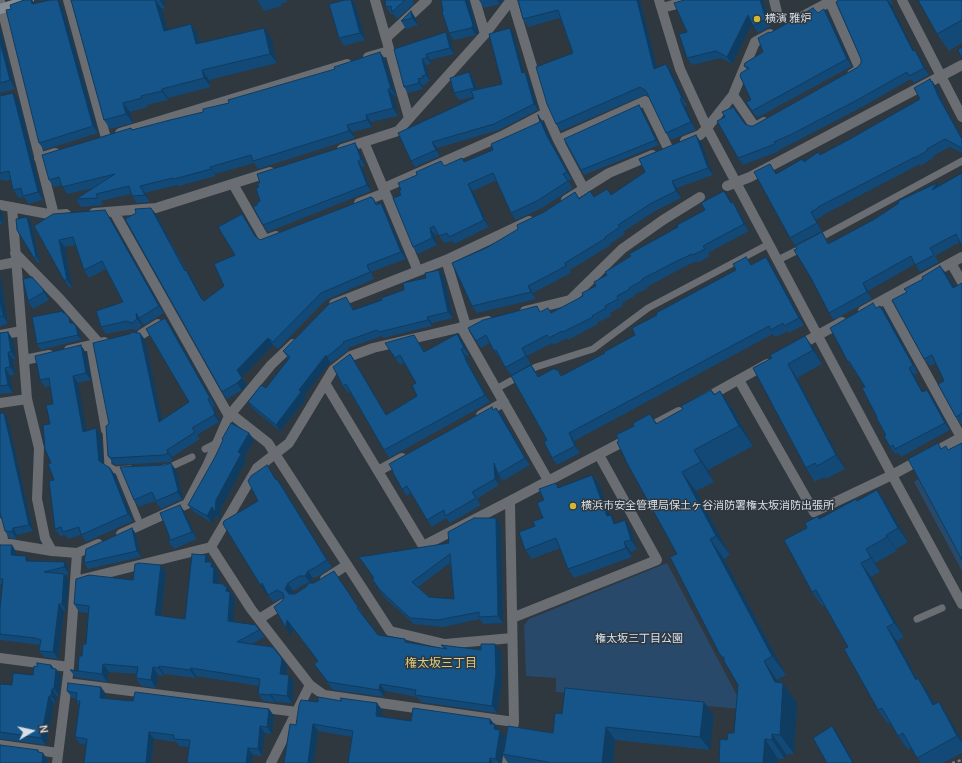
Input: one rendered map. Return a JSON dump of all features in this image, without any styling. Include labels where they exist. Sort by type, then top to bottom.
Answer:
[{"type":"street","points":[[29,0],[1,6],[54,215]]},
{"type":"street","points":[[68,0],[102,139],[389,51]]},
{"type":"street","points":[[376,0],[389,51],[409,118]]},
{"type":"street","points":[[386,38],[427,0]]},
{"type":"street","points":[[475,0],[485,34]]},
{"type":"street","points":[[335,152],[398,131],[485,34],[512,0]]},
{"type":"street","points":[[512,0],[546,113],[558,140],[584,189]]},
{"type":"street","points":[[692,0],[660,4],[680,69],[732,184],[778,260],[962,604]]},
{"type":"street","points":[[558,206],[609,172],[700,135],[733,96],[755,42],[782,27],[774,0]]},
{"type":"street","points":[[902,0],[962,117]]},
{"type":"street","points":[[796,20],[832,1],[860,69],[846,77]]},
{"type":"street","points":[[732,184],[756,173],[962,65]]},
{"type":"street","points":[[12,97],[23,93]]},
{"type":"street","points":[[733,96],[755,126],[769,119]]},
{"type":"street","points":[[558,140],[645,101],[668,148]]},
{"type":"street","points":[[350,207],[504,135],[546,113]]},
{"type":"street","points":[[364,142],[418,272]]},
{"type":"street","points":[[39,158],[61,151]]},
{"type":"street","points":[[0,205],[54,215],[156,208],[277,170]]},
{"type":"street","points":[[233,184],[265,240],[286,232]]},
{"type":"street","points":[[518,313],[570,300],[622,249],[663,220],[700,197]]},
{"type":"street","points":[[12,207],[27,399],[39,448],[37,499],[45,538],[52,551]]},
{"type":"street","points":[[114,212],[172,316],[230,415],[268,442],[390,631],[445,644],[512,638]]},
{"type":"street","points":[[325,311],[330,305],[418,272],[538,217]]},
{"type":"street","points":[[325,383],[423,546],[549,482],[739,380],[818,335],[962,257]]},
{"type":"street","points":[[0,266],[15,258]]},
{"type":"street","points":[[15,258],[60,299],[95,344],[106,430]]},
{"type":"street","points":[[446,260],[464,327],[496,389],[549,482]]},
{"type":"street","points":[[951,263],[962,282]]},
{"type":"street","points":[[739,380],[814,512],[892,475],[962,437],[884,299]]},
{"type":"street","points":[[142,334],[172,316]]},
{"type":"street","points":[[75,581],[211,547],[257,468],[289,443],[333,370],[351,356],[393,342],[496,319]]},
{"type":"street","points":[[0,335],[21,331]]},
{"type":"street","points":[[0,523],[2,545],[10,544],[52,551],[77,553],[187,504],[230,415],[271,365],[298,338]]},
{"type":"street","points":[[24,360],[113,340]]},
{"type":"street","points":[[0,403],[27,399]]},
{"type":"street","points":[[469,421],[504,402]]},
{"type":"street","points":[[378,471],[413,452]]},
{"type":"street","points":[[512,618],[658,560],[598,455]]},
{"type":"street","points":[[507,763],[514,722],[510,501]]},
{"type":"street","points":[[211,547],[259,619],[310,685],[324,695],[514,722]]},
{"type":"street","points":[[0,745],[58,758],[69,667],[77,553]]},
{"type":"street","points":[[320,582],[347,565]]},
{"type":"street","points":[[259,619],[283,604]]},
{"type":"street","points":[[0,658],[69,667]]},
{"type":"street","points":[[67,683],[297,712]]},
{"type":"street","points":[[271,763],[310,685]]},
{"type":"lane","points":[[812,242],[962,161]]},
{"type":"lane","points":[[496,389],[536,367],[593,349],[648,308],[769,244]]},
{"type":"lane","points":[[778,260],[805,246]]},
{"type":"lane","points":[[106,430],[108,466],[115,470],[140,469]]},
{"type":"lane","points":[[205,449],[217,443]]},
{"type":"lane","points":[[155,468],[170,467],[192,457]]},
{"type":"lane","points":[[118,470],[138,519]]},
{"type":"lane","points":[[917,619],[942,608]]},
{"type":"path","points":[[952,763],[962,760]]},
{"type":"green space","points":[[920,478],[962,556],[962,571],[914,482]]},
{"type":"green space","name":"権太坂三丁目公園","points":[[667,563],[740,701],[739,709],[556,692],[556,678],[526,676],[524,625],[529,619]]},
{"type":"building","points":[[24,0],[31,0],[32,4],[50,0],[58,0],[93,126],[39,143],[6,10],[11,9],[10,5]]},
{"type":"building","points":[[71,0],[155,0],[164,31],[191,24],[196,44],[264,28],[270,54],[202,70],[204,78],[162,89],[162,91],[141,96],[142,98],[123,103],[126,114],[104,120]]},
{"type":"building","points":[[351,0],[360,33],[339,38],[329,4]]},
{"type":"building","points":[[385,0],[405,0],[392,12],[391,6],[386,7]]},
{"type":"building","points":[[441,0],[465,0],[473,25],[471,28],[449,33],[442,12]]},
{"type":"building","points":[[518,0],[637,0],[654,69],[666,64],[682,98],[680,99],[691,122],[666,133],[646,91],[640,87],[556,124],[547,104],[536,67],[573,53],[558,10],[523,19]]},
{"type":"building","points":[[684,0],[760,0],[766,19],[753,26],[748,15],[727,57],[716,51],[687,58],[679,34],[687,32],[674,3]]},
{"type":"building","points":[[838,0],[887,0],[913,51],[915,50],[924,68],[909,76],[907,72],[859,99],[774,142],[775,144],[738,158],[717,121],[725,117],[722,112],[733,107],[745,124],[753,126],[858,67],[861,63],[861,59],[836,2]]},
{"type":"building","points":[[918,0],[962,0],[962,20],[937,34]]},
{"type":"building","points":[[813,8],[818,13],[824,9],[847,59],[752,111],[746,102],[751,100],[740,76],[741,73],[749,68],[744,66],[745,63],[763,52],[758,38],[769,32],[770,33]]},
{"type":"building","points":[[411,11],[412,18],[401,21]]},
{"type":"building","points":[[510,28],[522,73],[525,72],[534,104],[494,124],[432,142],[436,150],[411,161],[398,133],[474,98],[471,91],[502,84],[489,34]]},
{"type":"building","points":[[446,32],[450,48],[426,54],[427,58],[422,59],[426,75],[422,76],[423,78],[418,79],[419,83],[404,87],[394,49]]},
{"type":"building","points":[[0,42],[10,80],[0,83]]},
{"type":"building","points":[[962,47],[962,59],[958,50]]},
{"type":"building","points":[[380,52],[391,89],[388,89],[393,108],[366,115],[367,120],[347,125],[349,131],[253,161],[251,155],[210,167],[211,169],[140,186],[145,195],[132,196],[129,186],[96,194],[98,198],[76,199],[115,174],[62,187],[59,177],[49,180],[42,155],[131,128],[132,130],[203,112],[203,109],[229,103],[228,100],[335,69],[334,67]]},
{"type":"building","points":[[469,72],[474,88],[454,93],[450,78]]},
{"type":"building","points":[[930,79],[962,139],[962,148],[945,139],[915,158],[818,207],[811,212],[817,223],[790,238],[754,172],[770,164],[776,174],[802,159],[804,162],[818,152],[820,155],[920,99],[914,88]]},
{"type":"building","points":[[13,93],[38,192],[23,196],[21,188],[13,190],[9,171],[0,173],[0,96]]},
{"type":"building","points":[[639,105],[656,140],[581,170],[564,139]]},
{"type":"building","points":[[538,115],[547,136],[567,172],[563,174],[568,181],[537,201],[511,213],[493,173],[468,184],[484,220],[449,237],[447,233],[439,236],[434,226],[430,228],[432,238],[413,247],[393,198],[401,195],[399,191],[401,190],[398,183],[417,175],[416,172],[441,161],[444,166],[462,158],[464,162],[493,150],[491,144],[540,122]]},
{"type":"building","points":[[696,135],[708,168],[672,181],[676,191],[650,204],[618,225],[620,227],[605,237],[606,238],[565,263],[566,266],[528,286],[531,292],[472,306],[452,263],[488,247],[518,229],[517,225],[544,212],[575,192],[579,199],[590,191],[594,197],[607,189],[611,195],[645,172],[639,159]]},
{"type":"building","points":[[355,143],[361,159],[358,161],[367,185],[263,225],[253,207],[260,201],[256,188],[259,187],[257,183],[260,183],[257,174]]},
{"type":"building","points":[[962,173],[962,246],[956,234],[930,248],[934,255],[915,265],[911,256],[863,283],[867,292],[829,313],[811,278],[794,250],[797,249],[795,246],[822,232],[828,244],[873,220],[899,203],[898,201],[937,183],[932,190]]},
{"type":"building","points":[[724,191],[731,203],[733,202],[744,224],[703,246],[705,249],[679,260],[642,279],[643,280],[629,288],[630,289],[617,296],[618,299],[605,306],[606,308],[592,316],[593,317],[549,338],[547,335],[522,348],[526,356],[506,367],[496,350],[494,351],[486,335],[476,341],[468,328],[483,320],[537,306],[540,312],[548,308],[551,313],[583,296],[582,293],[596,286],[594,282],[607,275],[605,272],[631,256],[629,254],[705,210],[701,203]]},
{"type":"building","points":[[371,197],[376,205],[381,203],[401,252],[367,265],[370,272],[321,293],[273,342],[268,338],[237,370],[242,378],[237,383],[222,392],[125,219],[136,213],[135,209],[151,208],[185,271],[186,270],[204,301],[224,286],[214,264],[235,255],[218,227],[242,214],[255,236],[260,240]]},
{"type":"building","points":[[105,210],[159,306],[139,318],[136,313],[137,319],[132,323],[126,321],[101,327],[96,311],[123,302],[102,261],[84,270],[73,237],[59,240],[67,280],[64,280],[34,226],[53,214]]},
{"type":"building","points":[[27,217],[36,256],[34,258],[17,230],[16,219]]},
{"type":"building","points":[[746,257],[751,265],[766,257],[799,318],[784,326],[783,323],[771,330],[769,326],[569,433],[575,446],[552,458],[544,442],[547,440],[511,376],[531,365],[538,377],[555,368],[561,376],[605,353],[604,352],[635,335],[632,328],[657,315],[656,313],[736,270],[733,264]]},
{"type":"building","points":[[940,266],[953,288],[962,283],[962,413],[956,417],[938,384],[944,381],[932,355],[924,359],[892,300],[907,292],[904,289],[923,279],[922,277]]},
{"type":"building","points":[[439,270],[448,312],[427,317],[428,320],[379,332],[377,330],[343,342],[344,343],[327,357],[326,355],[299,390],[301,392],[276,425],[248,402],[261,385],[266,388],[290,357],[283,351],[329,304],[346,297],[353,310],[382,300],[381,298],[404,290],[403,283],[426,278],[425,273]]},
{"type":"building","points":[[32,277],[44,292],[28,301],[23,279]]},
{"type":"building","points":[[0,299],[3,316],[0,317]]},
{"type":"building","points":[[873,303],[876,308],[880,306],[913,365],[909,368],[922,392],[927,390],[945,423],[895,449],[893,445],[890,447],[884,436],[886,435],[862,388],[865,387],[849,361],[848,362],[830,328]]},
{"type":"building","points":[[63,311],[63,313],[65,313],[69,318],[70,323],[73,323],[76,326],[78,335],[37,344],[32,317]]},
{"type":"building","points":[[165,318],[210,398],[208,399],[215,413],[192,428],[195,432],[167,450],[168,453],[164,455],[111,458],[108,456],[106,426],[109,424],[93,343],[133,332],[140,333],[159,422],[189,402],[146,329]]},
{"type":"building","points":[[8,332],[11,352],[8,352],[10,367],[5,368],[8,385],[0,386],[0,333]]},
{"type":"building","points":[[457,334],[464,348],[461,349],[465,359],[485,395],[384,450],[346,384],[343,386],[333,367],[350,354],[386,415],[417,396],[412,385],[416,383],[400,355],[395,358],[385,343],[414,335],[424,352]]},
{"type":"building","points":[[805,336],[813,350],[788,364],[836,455],[817,466],[815,463],[806,468],[753,368],[772,358],[770,355]]},
{"type":"building","points":[[81,345],[86,373],[73,376],[83,432],[96,428],[99,461],[110,468],[128,514],[81,535],[79,527],[63,532],[61,527],[55,529],[49,481],[54,480],[48,464],[51,463],[45,449],[43,425],[50,424],[46,405],[53,404],[49,378],[40,380],[35,356]]},
{"type":"building","points":[[711,390],[714,395],[720,391],[739,426],[694,450],[701,462],[682,472],[716,536],[710,539],[772,656],[764,661],[775,682],[783,683],[780,735],[772,734],[772,740],[765,739],[763,763],[719,763],[720,739],[727,740],[728,733],[734,733],[738,685],[724,661],[724,657],[722,657],[719,653],[670,557],[677,554],[627,463],[617,442],[619,441],[616,435],[634,426],[633,423],[650,414],[656,424],[683,409],[681,406]]},
{"type":"building","points":[[492,407],[493,410],[496,408],[525,458],[498,474],[494,463],[495,479],[472,492],[476,498],[445,516],[444,510],[427,520],[407,486],[402,489],[389,464]]},
{"type":"building","points":[[0,413],[4,413],[29,525],[13,528],[12,532],[5,531],[0,512]]},
{"type":"building","points":[[231,423],[249,433],[238,452],[241,454],[216,500],[215,512],[212,507],[207,516],[188,505],[215,457],[223,440],[222,439]]},
{"type":"building","points":[[938,443],[941,449],[946,446],[948,450],[962,443],[962,560],[908,459]]},
{"type":"building","points":[[171,463],[178,490],[177,492],[156,501],[152,492],[134,500],[120,467],[165,465]]},
{"type":"building","points":[[267,465],[327,560],[308,571],[305,576],[299,576],[288,583],[285,589],[289,594],[295,594],[306,587],[309,583],[314,583],[334,571],[358,607],[357,608],[378,635],[405,639],[405,642],[447,649],[441,645],[481,650],[481,644],[495,644],[496,673],[492,706],[415,695],[416,690],[380,684],[379,690],[328,682],[314,664],[318,661],[287,620],[286,628],[274,607],[283,600],[283,593],[277,590],[268,595],[262,583],[261,586],[223,524],[224,521],[258,501],[248,481],[251,476]]},
{"type":"building","points":[[592,475],[607,516],[611,515],[614,524],[625,520],[631,540],[624,542],[626,548],[568,569],[556,538],[525,550],[519,532],[535,526],[533,521],[543,518],[537,503],[544,500],[539,489],[556,483],[558,488]]},
{"type":"building","points":[[877,490],[898,528],[886,535],[887,537],[866,549],[871,558],[861,563],[894,623],[887,627],[916,680],[918,678],[933,705],[939,702],[957,736],[917,758],[903,733],[898,736],[882,708],[878,710],[844,649],[848,647],[816,590],[812,592],[784,540],[807,528],[805,523],[818,516],[819,519],[856,499],[857,501]]},
{"type":"building","points":[[180,505],[192,532],[168,541],[170,538],[160,513]]},
{"type":"building","points":[[474,518],[496,518],[498,616],[479,617],[479,612],[438,620],[410,618],[380,590],[372,579],[374,578],[359,557],[449,543],[448,532]],"holes":[[[450,554],[454,599],[429,597],[412,582]]]},
{"type":"building","points":[[132,528],[137,551],[84,563],[86,549]]},
{"type":"building","points":[[0,545],[12,545],[11,555],[26,556],[26,561],[65,562],[64,567],[44,572],[64,574],[62,604],[59,604],[53,652],[39,651],[41,640],[0,634],[0,609],[3,579],[0,579]]},
{"type":"building","points":[[192,554],[206,555],[205,562],[212,562],[211,567],[214,567],[213,583],[224,584],[224,586],[227,586],[226,591],[230,592],[228,621],[256,625],[259,630],[237,642],[273,647],[282,659],[280,674],[289,675],[287,696],[258,694],[260,679],[191,668],[190,670],[159,666],[159,668],[153,667],[151,680],[136,678],[138,667],[103,664],[102,674],[78,671],[79,656],[82,656],[83,644],[86,644],[89,606],[74,604],[76,579],[89,575],[133,580],[135,564],[161,565],[155,615],[185,619]]},
{"type":"building","points":[[37,663],[51,665],[51,668],[56,669],[54,689],[52,689],[51,696],[49,696],[41,738],[0,732],[0,684],[12,685],[13,673],[33,675],[34,666],[37,667]]},
{"type":"building","points":[[68,683],[101,687],[100,698],[133,701],[135,692],[269,709],[267,727],[260,726],[258,749],[248,748],[246,763],[187,763],[190,740],[174,739],[174,735],[149,732],[146,763],[84,763],[87,739],[75,737],[80,701],[76,701],[77,693],[67,691]]},
{"type":"building","points":[[565,688],[704,702],[700,737],[606,727],[602,763],[548,763],[502,754],[504,751],[508,726],[553,733],[555,713],[562,714]]},
{"type":"building","points":[[318,697],[342,701],[340,698],[377,703],[376,716],[411,721],[413,708],[490,719],[490,724],[495,724],[494,729],[500,730],[496,759],[490,758],[489,763],[348,763],[353,731],[313,724],[308,763],[284,763],[290,724],[296,725],[301,700],[318,702]]},
{"type":"building","points":[[832,726],[853,763],[827,763],[813,738]]},
{"type":"building","points":[[0,745],[38,750],[38,752],[43,753],[42,763],[0,763]]},
{"type":"place","name":"横濱 雅炉","points":[[757,19]]},
{"type":"place","name":"横浜市安全管理局保土ヶ谷消防署権太坂消防出張所","points":[[573,506]]},
{"type":"district","name":"権太坂三丁目","points":[[441,664]]}]
